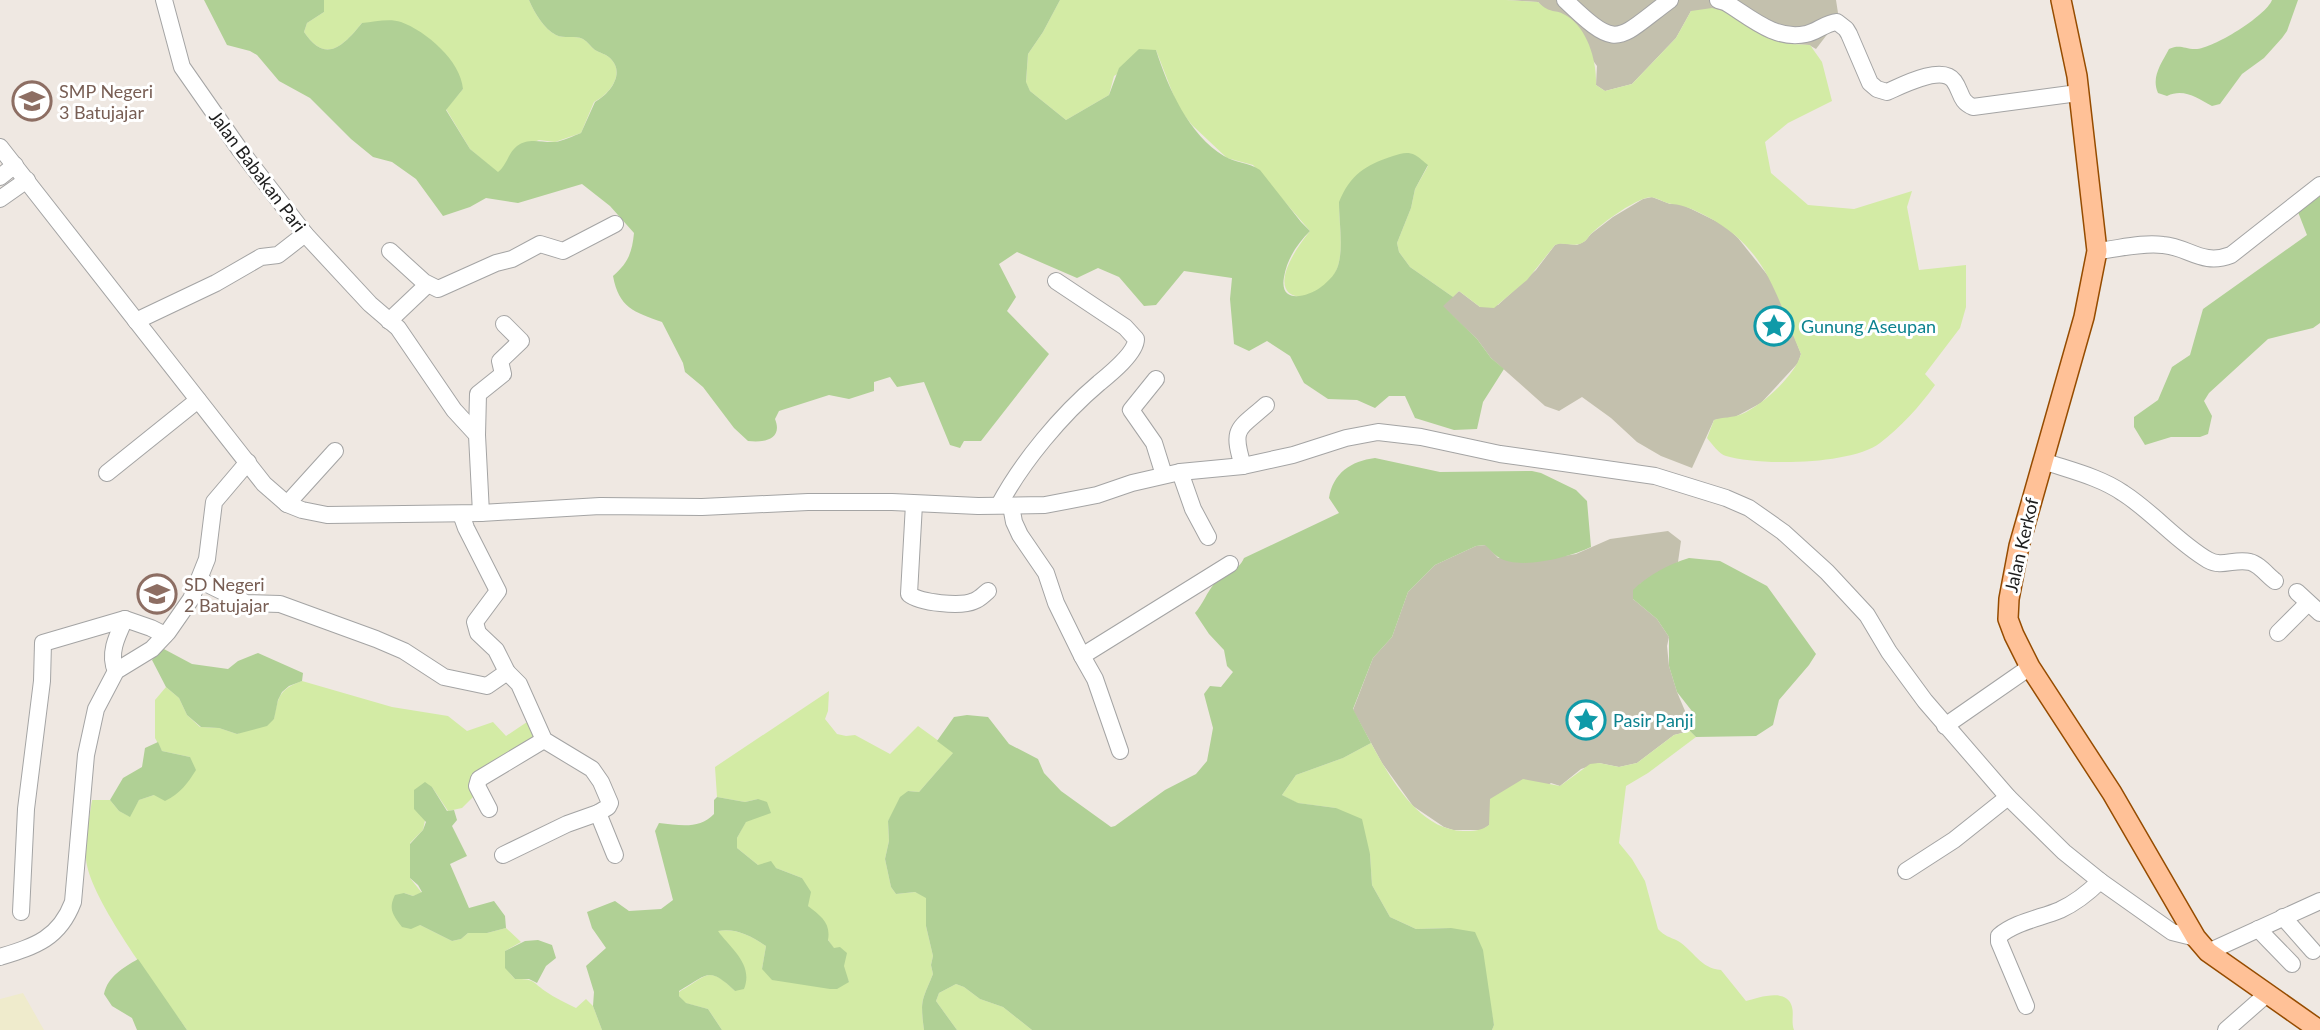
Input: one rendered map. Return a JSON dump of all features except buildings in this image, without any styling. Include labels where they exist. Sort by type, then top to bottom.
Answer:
[{"type":"main road","name":"Jalan Kerkof","points":[[2061,0],[2078,93],[2097,251],[2084,317],[2019,546],[2008,619],[2030,667],[2112,793],[2202,945],[2313,1028]]},
{"type":"street","name":"Jalan Babakan Pari","points":[[164,0],[182,67],[251,166],[305,234],[370,304],[398,328],[454,410],[477,435]]},
{"type":"street","points":[[1565,0],[1604,34],[1616,36],[1628,33],[1671,0]]},
{"type":"street","points":[[1718,0],[1734,7],[1770,32],[1789,36],[1806,34],[1830,22],[1837,22],[1849,34],[1870,83],[1887,92],[1925,76],[1948,76],[1954,80],[1965,104],[1973,107],[2078,93]]},
{"type":"street","points":[[0,146],[264,484],[287,504],[302,510],[327,515],[461,514],[600,506],[702,507],[808,502],[1045,505],[1097,495],[1172,473],[1243,466],[1293,456],[1364,433],[1395,432],[1500,454],[1655,476],[1726,498],[1748,508],[1769,521],[1827,572],[1867,615],[1889,652],[1945,726],[2008,797],[2064,852],[2172,932],[2202,945],[2258,929],[2320,901]]},
{"type":"street","points":[[0,177],[15,165]]},
{"type":"street","points":[[0,199],[27,180]]},
{"type":"street","points":[[2097,251],[2164,244],[2206,259],[2221,259],[2231,255],[2320,185]]},
{"type":"street","points":[[390,251],[433,289],[444,288],[540,244],[563,251],[615,224]]},
{"type":"street","points":[[136,321],[216,284],[261,257],[278,255],[305,234]]},
{"type":"street","points":[[1005,506],[1019,469],[1088,392],[1114,370],[1136,345],[1136,339],[1125,327],[1056,281]]},
{"type":"street","points":[[389,321],[428,285]]},
{"type":"street","points":[[481,513],[478,394],[503,374],[500,361],[521,341],[505,324]]},
{"type":"street","points":[[1156,379],[1131,410],[1154,443],[1208,537]]},
{"type":"street","points":[[107,473],[198,400]]},
{"type":"street","points":[[1243,466],[1236,443],[1237,433],[1266,405]]},
{"type":"street","points":[[287,504],[335,451]]},
{"type":"street","points":[[2043,461],[2123,492],[2210,561],[2217,564],[2253,562],[2275,582]]},
{"type":"street","points":[[0,957],[46,939],[57,930],[70,911],[78,861],[86,755],[96,709],[116,671],[144,655],[164,635],[191,599],[207,559],[214,502],[248,462]]},
{"type":"street","points":[[915,504],[909,594],[914,598],[955,604],[973,602],[988,591]]},
{"type":"street","points":[[1005,506],[1020,536],[1046,573],[1056,603],[1095,679],[1120,751]]},
{"type":"street","points":[[461,514],[498,591],[480,614],[475,626],[478,633],[496,650],[507,672],[521,688],[544,740],[597,774],[610,803],[598,813],[567,824],[503,855]]},
{"type":"street","points":[[1082,656],[1230,564]]},
{"type":"street","points":[[199,580],[246,603],[280,604],[376,639],[404,651],[444,677],[487,686],[507,672]]},
{"type":"street","points":[[2278,633],[2308,603]]},
{"type":"street","points":[[20,912],[26,809],[42,681],[43,643],[125,620],[164,635]]},
{"type":"street","points":[[116,671],[112,662],[113,652],[125,620]]},
{"type":"street","points":[[1945,726],[2030,667]]},
{"type":"street","points":[[489,809],[477,786],[479,779],[544,740]]},
{"type":"street","points":[[1906,872],[1954,840],[2008,797]]},
{"type":"street","points":[[598,813],[615,855]]},
{"type":"street","points":[[2026,1006],[1999,942],[2000,934],[2061,909],[2085,895],[2100,881]]},
{"type":"street","points":[[2283,917],[2313,951]]},
{"type":"street","points":[[2258,929],[2292,964]]},
{"type":"street","points":[[2226,1030],[2267,994]]},
{"type":"shaded area","points":[[1506,0],[1836,0],[1838,13],[1832,28],[1816,49],[1809,45],[1791,44],[1691,11],[1676,38],[1632,84],[1605,91],[1596,85],[1597,66],[1558,12],[1547,12],[1538,2]]},
{"type":"shaded area","points":[[1652,197],[1670,204],[1679,203],[1724,225],[1738,238],[1773,282],[1801,354],[1798,363],[1761,403],[1735,417],[1714,420],[1692,468],[1661,456],[1637,442],[1611,418],[1582,397],[1559,411],[1545,406],[1491,358],[1477,339],[1442,306],[1459,291],[1480,307],[1498,305],[1536,270],[1555,245],[1577,245],[1613,217],[1643,199]]},
{"type":"shaded area","points":[[1668,531],[1681,541],[1678,562],[1640,584],[1633,599],[1657,619],[1669,637],[1669,666],[1690,731],[1674,735],[1637,763],[1619,767],[1599,763],[1581,769],[1560,786],[1551,783],[1482,830],[1453,830],[1444,827],[1413,806],[1382,763],[1353,710],[1373,658],[1392,637],[1408,592],[1435,565],[1476,546],[1486,545],[1498,558],[1558,557],[1576,554],[1610,539]]},
{"type":"shaded area","points":[[23,993],[44,1030],[0,1030],[0,999]]},
{"type":"green space","points":[[204,0],[324,0],[324,12],[307,23],[304,32],[320,48],[327,49],[342,44],[362,23],[392,20],[411,26],[441,48],[456,68],[463,89],[446,110],[470,149],[498,172],[514,149],[522,143],[555,142],[581,133],[595,102],[611,89],[616,76],[615,64],[607,55],[595,50],[583,39],[559,36],[547,29],[529,0],[1060,0],[1028,54],[1026,82],[1030,91],[1066,120],[1109,95],[1119,68],[1139,49],[1156,50],[1181,109],[1200,136],[1224,156],[1260,170],[1310,231],[1293,252],[1285,270],[1284,286],[1290,295],[1301,296],[1315,291],[1327,282],[1336,270],[1341,248],[1339,202],[1348,185],[1360,172],[1374,163],[1404,153],[1415,155],[1428,165],[1415,189],[1411,208],[1397,243],[1399,252],[1410,267],[1453,297],[1443,306],[1504,369],[1483,402],[1477,429],[1454,430],[1415,418],[1405,396],[1389,396],[1375,408],[1357,400],[1328,399],[1304,383],[1290,356],[1267,341],[1249,351],[1234,344],[1230,299],[1232,278],[1184,271],[1156,305],[1144,306],[1119,277],[1098,268],[1077,278],[1017,252],[999,264],[1016,297],[1007,311],[1049,354],[981,441],[964,441],[960,448],[950,445],[924,382],[897,387],[890,377],[874,382],[874,391],[849,399],[829,395],[779,411],[775,419],[777,431],[771,438],[748,441],[734,428],[703,387],[685,372],[662,322],[629,307],[619,295],[613,276],[628,257],[634,233],[610,206],[582,184],[518,203],[486,198],[470,207],[443,216],[416,179],[392,162],[373,157],[310,98],[279,81],[257,55],[227,45]]},
{"type":"green space","points":[[324,0],[529,0],[547,29],[559,36],[583,39],[595,50],[607,55],[615,64],[616,76],[606,94],[594,102],[581,133],[555,142],[539,140],[514,150],[505,167],[498,173],[470,149],[446,109],[463,89],[362,23],[335,48],[320,48],[312,42],[304,32],[307,23],[324,12]]},
{"type":"green space","points":[[1060,0],[1538,2],[1546,9],[1567,16],[1581,29],[1593,56],[1596,85],[1605,91],[1632,84],[1676,38],[1691,11],[1712,8],[1741,16],[1766,34],[1791,44],[1810,45],[1822,62],[1832,101],[1788,123],[1765,142],[1771,173],[1808,205],[1854,209],[1912,191],[1907,207],[1919,270],[1966,265],[1966,307],[1960,328],[1925,374],[1935,385],[1895,431],[1880,443],[1848,456],[1805,462],[1760,461],[1726,456],[1707,438],[1714,420],[1739,415],[1759,404],[1785,380],[1798,363],[1801,354],[1776,294],[1757,259],[1727,229],[1689,208],[1646,198],[1611,218],[1582,243],[1555,245],[1527,280],[1494,308],[1480,307],[1459,291],[1453,297],[1410,267],[1399,252],[1397,243],[1411,208],[1415,189],[1428,166],[1339,202],[1340,256],[1332,278],[1321,289],[1308,295],[1296,296],[1287,291],[1285,278],[1291,259],[1310,231],[1253,165],[1227,158],[1192,125],[1178,107],[1156,50],[1114,76],[1109,95],[1066,120],[1030,91],[1026,83],[1028,54]]},
{"type":"green space","points":[[2272,0],[2298,0],[2287,31],[2264,58],[2242,74],[2220,104],[2212,106],[2185,94],[2167,96],[2158,93],[2156,76],[2169,49],[2195,49],[2213,44],[2260,15]]},
{"type":"green space","points":[[2320,196],[2320,323],[2313,328],[2268,339],[2209,393],[2204,401],[2212,416],[2208,434],[2200,437],[2171,437],[2145,445],[2134,427],[2134,417],[2158,400],[2172,367],[2190,355],[2203,309],[2307,235],[2298,212]]},
{"type":"green space","points":[[1375,458],[1440,472],[1532,471],[1576,490],[1587,501],[1591,547],[1582,551],[1544,561],[1518,563],[1498,557],[1485,545],[1476,546],[1435,565],[1408,592],[1392,637],[1373,658],[1353,709],[1371,743],[1343,758],[1296,775],[1282,795],[1298,803],[1336,808],[1362,819],[1370,854],[1372,885],[1390,917],[1416,929],[1451,928],[1475,932],[1483,950],[1494,1025],[1492,1030],[1032,1030],[1003,1007],[980,999],[956,984],[939,993],[936,1001],[957,1030],[924,1030],[923,1001],[933,974],[933,956],[926,926],[926,898],[915,892],[896,894],[891,887],[885,859],[889,841],[888,821],[900,797],[908,791],[919,792],[953,753],[937,741],[954,717],[988,717],[1009,744],[1038,759],[1044,773],[1061,791],[1111,827],[1115,826],[1165,790],[1196,774],[1207,761],[1213,728],[1204,694],[1210,686],[1221,687],[1233,672],[1227,666],[1224,650],[1195,613],[1212,587],[1244,558],[1339,513],[1329,498],[1334,482],[1351,465]]},
{"type":"green space","points":[[1689,558],[1720,561],[1767,586],[1816,654],[1779,700],[1773,725],[1756,736],[1696,737],[1690,731],[1688,718],[1695,715],[1677,692],[1669,666],[1669,637],[1657,619],[1633,599],[1633,590],[1645,580],[1666,567]]},
{"type":"green space","points":[[162,648],[192,664],[228,669],[238,661],[258,653],[303,673],[302,681],[282,692],[274,719],[267,726],[237,734],[219,728],[201,727],[187,715],[179,698],[166,687],[152,660]]},
{"type":"green space","points":[[302,681],[392,707],[448,716],[467,731],[493,722],[506,736],[527,722],[536,737],[492,762],[475,780],[475,795],[462,808],[448,811],[432,787],[423,830],[410,843],[410,878],[422,893],[413,896],[404,893],[420,925],[452,941],[461,939],[468,933],[487,933],[506,928],[521,942],[505,951],[506,966],[515,979],[532,981],[576,1008],[586,999],[593,1006],[602,1030],[187,1030],[128,946],[90,876],[86,852],[92,800],[110,800],[119,811],[129,816],[139,800],[154,795],[190,757],[162,751],[155,738],[155,700],[166,687],[179,698],[187,715],[200,727],[219,728],[237,734],[274,719],[281,694]]},
{"type":"green space","points":[[829,691],[825,719],[837,734],[855,735],[890,754],[918,726],[954,752],[919,792],[908,791],[888,821],[889,841],[885,859],[891,887],[896,894],[915,892],[926,897],[926,926],[933,956],[933,974],[923,1001],[924,1030],[722,1030],[708,1009],[685,1003],[679,996],[679,992],[708,975],[719,978],[735,991],[717,931],[743,934],[766,946],[762,969],[849,982],[808,906],[802,878],[776,868],[758,865],[737,848],[737,838],[758,799],[745,802],[717,797],[715,767]]},
{"type":"green space","points":[[1690,731],[1696,737],[1626,786],[1619,843],[1645,881],[1658,929],[1678,941],[1708,966],[1721,970],[1746,1001],[1772,995],[1784,997],[1792,1007],[1794,1030],[1492,1030],[1494,1025],[1488,993],[1451,928],[1416,929],[1390,917],[1372,885],[1370,854],[1336,808],[1297,803],[1282,795],[1296,775],[1343,758],[1371,743],[1397,786],[1420,812],[1447,828],[1477,830],[1489,825],[1490,799],[1523,779],[1560,786],[1590,764],[1619,767],[1637,763],[1674,735]]},
{"type":"green space","points":[[158,742],[162,751],[190,757],[196,770],[183,788],[165,801],[154,795],[139,800],[130,817],[119,811],[110,800],[123,778],[142,767],[145,748]]},
{"type":"green space","points":[[425,782],[432,787],[447,811],[454,810],[457,820],[452,826],[467,856],[450,864],[469,908],[494,901],[505,916],[506,928],[487,933],[468,933],[461,939],[452,941],[420,925],[411,929],[402,927],[394,915],[392,904],[395,895],[404,893],[413,896],[422,892],[410,878],[410,844],[423,830],[426,822],[414,809],[414,790]]},
{"type":"green space","points":[[717,797],[745,802],[758,799],[767,802],[771,813],[746,822],[737,838],[737,848],[758,865],[771,861],[776,868],[802,878],[811,892],[808,906],[826,924],[828,940],[834,948],[840,947],[847,953],[844,966],[849,982],[837,989],[830,989],[772,980],[762,969],[766,946],[743,934],[718,931],[743,964],[746,972],[744,989],[735,991],[719,978],[708,975],[679,991],[679,996],[686,1003],[708,1009],[722,1030],[602,1030],[593,1006],[594,992],[586,966],[606,948],[592,928],[587,912],[615,901],[629,911],[661,909],[673,900],[655,831],[659,823],[688,825],[708,819],[714,814],[714,800]]},
{"type":"green space","points":[[538,940],[552,945],[556,958],[546,966],[537,983],[529,979],[515,979],[505,968],[505,951],[525,941]]},
{"type":"green space","points":[[138,959],[187,1030],[137,1030],[132,1018],[112,1006],[104,994],[109,982]]},
{"type":"green space","points":[[956,984],[980,999],[1003,1007],[1032,1030],[957,1030],[936,1001],[939,993]]},
{"type":"place","name":"SMP Negeri 3 Batujajar","points":[[32,101]]},
{"type":"place","name":"Gunung Aseupan","points":[[1774,326]]},
{"type":"place","name":"SD Negeri 2 Batujajar","points":[[157,594]]},
{"type":"place","name":"Pasir Panji","points":[[1586,720]]}]
